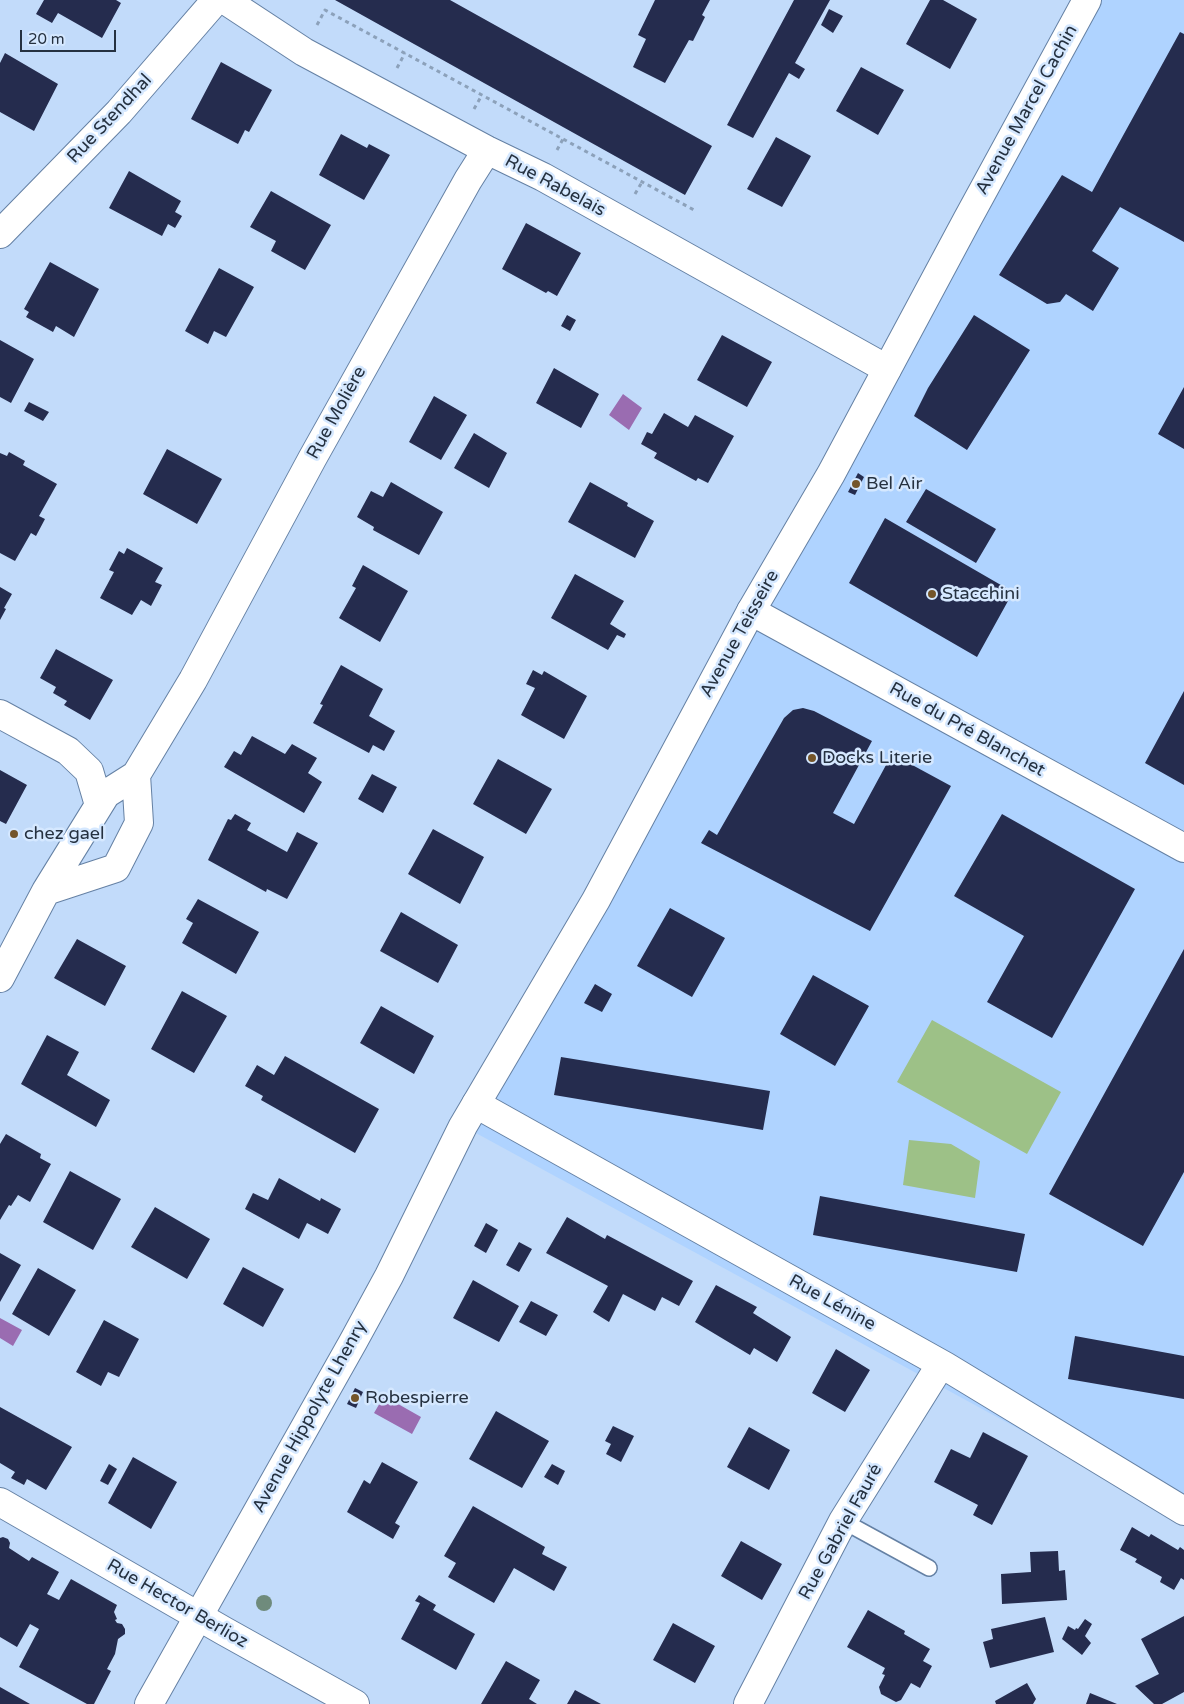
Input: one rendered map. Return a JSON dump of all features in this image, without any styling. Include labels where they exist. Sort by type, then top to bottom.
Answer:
[{"type":"street","name":"Rue Stendhal","points":[[0,234],[119,112],[216,0]]},
{"type":"street","name":"Rue Rabelais","points":[[225,0],[304,52],[487,150],[543,177],[887,369]]},
{"type":"street","name":"Avenue Marcel Cachin","points":[[887,369],[1087,0]]},
{"type":"street","name":"Rue Molière","points":[[136,775],[193,680],[312,459],[468,180],[487,150]]},
{"type":"street","name":"Avenue Teisseire","points":[[470,1115],[596,900],[750,611],[814,505],[887,369]]},
{"type":"street","name":"Rue du Pré Blanchet","points":[[750,611],[1184,848]]},
{"type":"street","points":[[0,714],[68,751],[89,771],[100,805]]},
{"type":"street","points":[[0,978],[46,891],[106,794],[136,775],[139,823],[116,868],[46,891]]},
{"type":"street","points":[[73,848],[81,863],[100,873]]},
{"type":"street","name":"Rue Lénine","points":[[470,1115],[942,1364],[1184,1511]]},
{"type":"street","name":"Avenue Hippolyte Lhenry","points":[[149,1704],[389,1276],[470,1115]]},
{"type":"street","name":"Rue Gabriel Fauré","points":[[748,1704],[843,1521],[942,1364]]},
{"type":"street","name":"Rue Hector Berlioz","points":[[0,1502],[197,1616],[355,1704]]},
{"type":"lane","points":[[843,1521],[929,1568]]},
{"type":"path","points":[[304,52],[325,10],[694,210]]},
{"type":"shaded area","points":[[1087,0],[1184,0],[1184,1519],[463,1126]]},
{"type":"shaded area","points":[[623,394],[642,408],[629,430],[609,415]]},
{"type":"shaded area","points":[[0,1318],[22,1330],[13,1346],[0,1338]]},
{"type":"shaded area","points":[[384,1396],[421,1417],[412,1434],[374,1413]]},
{"type":"green space","points":[[932,1020],[1061,1092],[1027,1154],[897,1082]]},
{"type":"green space","points":[[909,1140],[951,1144],[980,1161],[975,1198],[903,1185]]},
{"type":"building","points":[[44,0],[116,0],[121,3],[102,38],[58,13],[52,23],[36,14]]},
{"type":"building","points":[[335,0],[450,0],[712,146],[685,195]]},
{"type":"building","points":[[655,0],[710,0],[702,15],[705,17],[693,41],[689,40],[665,83],[633,67],[646,39],[638,35]]},
{"type":"building","points":[[794,0],[830,0],[795,63],[805,69],[799,79],[789,73],[753,138],[727,125]]},
{"type":"building","points":[[930,0],[943,0],[977,19],[950,69],[906,44]]},
{"type":"building","points":[[829,9],[843,16],[833,33],[821,25]]},
{"type":"building","points":[[1180,32],[1184,34],[1184,242],[1120,207],[1092,251],[1119,268],[1093,311],[1066,294],[1060,302],[1047,304],[999,275],[1062,175],[1092,192]]},
{"type":"building","points":[[5,53],[58,84],[34,131],[0,112],[0,63]]},
{"type":"building","points":[[221,62],[272,90],[249,132],[245,130],[238,144],[191,119]]},
{"type":"building","points":[[861,67],[904,90],[878,135],[836,111]]},
{"type":"building","points":[[341,134],[367,148],[369,144],[390,155],[364,200],[319,175]]},
{"type":"building","points":[[776,137],[811,156],[782,207],[747,189]]},
{"type":"building","points":[[129,171],[181,201],[175,212],[182,216],[175,228],[168,224],[162,236],[109,208]]},
{"type":"building","points":[[271,191],[331,225],[305,270],[271,251],[276,241],[250,227]]},
{"type":"building","points":[[526,223],[581,253],[557,296],[548,291],[546,293],[502,269]]},
{"type":"building","points":[[50,262],[99,289],[74,337],[56,326],[53,332],[26,317],[29,312],[24,309]]},
{"type":"building","points":[[219,268],[254,287],[226,337],[214,331],[208,344],[185,331]]},
{"type":"building","points":[[567,315],[576,320],[570,331],[561,326]]},
{"type":"building","points":[[974,315],[1030,350],[967,450],[914,416],[928,388]]},
{"type":"building","points":[[722,335],[772,362],[747,407],[697,380]]},
{"type":"building","points":[[0,340],[34,359],[11,403],[0,397]]},
{"type":"building","points":[[554,368],[599,394],[581,428],[536,403]]},
{"type":"building","points":[[1184,387],[1184,449],[1158,434]]},
{"type":"building","points":[[434,396],[467,415],[441,460],[409,442]]},
{"type":"building","points":[[29,402],[49,412],[43,421],[24,411]]},
{"type":"building","points":[[664,413],[688,427],[695,415],[734,436],[708,483],[698,478],[696,481],[654,458],[657,453],[641,444],[647,432],[652,434]]},
{"type":"building","points":[[474,433],[507,453],[489,488],[454,468]]},
{"type":"building","points":[[167,449],[222,479],[197,524],[143,494]]},
{"type":"building","points":[[9,452],[25,461],[23,465],[57,484],[39,516],[45,519],[36,536],[31,533],[15,561],[0,553],[0,453],[7,456]]},
{"type":"building","name":"Bel Air","points":[[858,473],[864,477],[855,495],[848,492]]},
{"type":"building","points":[[391,482],[443,512],[419,555],[373,530],[374,527],[357,517],[371,491],[383,497]]},
{"type":"building","points":[[590,482],[628,503],[627,506],[654,521],[635,558],[568,522]]},
{"type":"building","points":[[926,489],[996,529],[976,563],[906,522]]},
{"type":"building","points":[[885,518],[1013,592],[977,657],[849,583]]},
{"type":"building","points":[[127,548],[163,568],[155,582],[162,585],[151,606],[141,600],[132,615],[100,598],[114,572],[109,570],[119,551],[124,554]]},
{"type":"building","points":[[363,565],[408,591],[380,642],[339,618],[356,588],[352,586]]},
{"type":"building","points":[[575,574],[624,601],[610,624],[626,634],[624,638],[617,635],[608,650],[551,618]]},
{"type":"building","points":[[0,587],[12,594],[0,620]]},
{"type":"building","points":[[56,649],[113,680],[90,720],[64,705],[67,701],[53,693],[56,687],[40,678]]},
{"type":"building","points":[[341,665],[383,689],[369,716],[395,731],[384,751],[373,745],[369,753],[313,723],[323,705],[320,704]]},
{"type":"building","points":[[533,670],[542,675],[544,671],[587,696],[564,739],[521,715],[535,688],[526,684]]},
{"type":"building","points":[[1184,691],[1184,785],[1145,763]]},
{"type":"building","points":[[803,708],[814,711],[872,741],[833,813],[854,824],[892,754],[951,786],[870,931],[701,843],[709,830],[717,835],[784,718],[793,710]]},
{"type":"building","points":[[252,736],[285,754],[292,744],[317,758],[308,773],[322,782],[304,813],[224,767],[234,751],[241,755]]},
{"type":"building","points":[[498,759],[552,789],[526,834],[473,804]]},
{"type":"building","points":[[0,770],[27,785],[6,824],[0,821]]},
{"type":"building","points":[[372,774],[397,787],[383,813],[358,799]]},
{"type":"building","points":[[235,814],[251,823],[247,830],[287,852],[297,832],[318,843],[287,899],[267,889],[266,892],[208,860],[228,819],[231,820]]},
{"type":"building","points":[[1002,814],[1135,889],[1052,1038],[987,1002],[1024,936],[954,896]]},
{"type":"building","points":[[433,829],[484,857],[460,904],[408,874]]},
{"type":"building","points":[[198,899],[259,932],[236,974],[182,943],[193,923],[186,919]]},
{"type":"building","points":[[670,908],[725,938],[692,997],[637,966]]},
{"type":"building","points":[[401,912],[458,945],[438,983],[380,951]]},
{"type":"building","points":[[77,939],[126,966],[105,1006],[54,978]]},
{"type":"building","points":[[1184,949],[1184,1172],[1143,1246],[1049,1194]]},
{"type":"building","points":[[813,975],[869,1006],[835,1066],[780,1034]]},
{"type":"building","points":[[595,984],[612,994],[602,1012],[584,1003]]},
{"type":"building","points":[[182,991],[227,1016],[194,1073],[151,1049]]},
{"type":"building","points":[[381,1006],[434,1036],[414,1074],[360,1043]]},
{"type":"building","points":[[47,1035],[79,1052],[67,1075],[110,1100],[96,1127],[21,1084]]},
{"type":"building","points":[[285,1056],[379,1109],[355,1153],[261,1100],[263,1096],[245,1086],[257,1065],[274,1075]]},
{"type":"building","points":[[561,1057],[770,1091],[763,1130],[554,1095]]},
{"type":"building","points":[[6,1134],[41,1154],[40,1158],[51,1164],[30,1202],[18,1195],[0,1220],[0,1144]]},
{"type":"building","points":[[70,1171],[121,1199],[93,1250],[43,1222]]},
{"type":"building","points":[[279,1178],[320,1201],[321,1198],[341,1209],[328,1234],[307,1223],[299,1239],[245,1209],[253,1193],[268,1200]]},
{"type":"building","points":[[820,1196],[1025,1234],[1017,1272],[813,1235]]},
{"type":"building","points":[[155,1207],[210,1239],[187,1279],[131,1247]]},
{"type":"building","points":[[567,1217],[605,1239],[607,1235],[693,1281],[679,1306],[662,1297],[655,1311],[623,1294],[609,1322],[593,1312],[608,1286],[546,1253]]},
{"type":"building","points":[[486,1223],[498,1230],[486,1253],[474,1246]]},
{"type":"building","points":[[519,1242],[532,1249],[519,1272],[506,1265]]},
{"type":"building","points":[[0,1253],[21,1265],[0,1302]]},
{"type":"building","points":[[243,1267],[284,1289],[263,1327],[223,1304]]},
{"type":"building","points":[[38,1268],[76,1290],[49,1336],[12,1314]]},
{"type":"building","points":[[473,1280],[519,1306],[499,1342],[453,1318]]},
{"type":"building","points":[[716,1285],[757,1307],[753,1313],[791,1337],[777,1362],[754,1348],[750,1355],[695,1322]]},
{"type":"building","points":[[531,1301],[558,1315],[546,1336],[519,1322]]},
{"type":"building","points":[[104,1320],[139,1339],[119,1377],[108,1372],[101,1386],[76,1372]]},
{"type":"building","points":[[1075,1336],[1184,1356],[1184,1399],[1068,1379]]},
{"type":"building","points":[[836,1349],[870,1370],[845,1412],[812,1393]]},
{"type":"building","name":"Robespierre","points":[[355,1388],[363,1392],[356,1408],[347,1404]]},
{"type":"building","points":[[0,1407],[72,1447],[46,1490],[27,1479],[24,1485],[11,1478],[15,1472],[0,1463]]},
{"type":"building","points":[[496,1411],[549,1441],[522,1488],[469,1459]]},
{"type":"building","points":[[613,1426],[634,1436],[621,1462],[606,1454],[611,1444],[605,1441]]},
{"type":"building","points":[[749,1427],[790,1450],[769,1490],[727,1467]]},
{"type":"building","points":[[983,1432],[1028,1456],[992,1525],[973,1515],[978,1505],[934,1482],[951,1449],[970,1458]]},
{"type":"building","points":[[133,1457],[177,1482],[151,1529],[108,1503]]},
{"type":"building","points":[[382,1462],[418,1482],[395,1523],[400,1526],[393,1539],[347,1512],[364,1480],[370,1484]]},
{"type":"building","points":[[109,1464],[117,1469],[108,1485],[100,1481]]},
{"type":"building","points":[[552,1464],[565,1471],[558,1485],[544,1477]]},
{"type":"building","points":[[473,1506],[545,1547],[542,1554],[567,1567],[554,1591],[514,1568],[494,1603],[448,1577],[456,1563],[444,1556]]},
{"type":"building","points":[[1132,1527],[1149,1537],[1151,1534],[1178,1550],[1180,1547],[1184,1550],[1184,1580],[1181,1578],[1174,1590],[1160,1582],[1162,1577],[1135,1562],[1137,1559],[1120,1550]]},
{"type":"building","points":[[0,1538],[8,1539],[10,1543],[9,1548],[29,1561],[32,1557],[59,1572],[47,1594],[59,1600],[71,1579],[117,1605],[114,1612],[117,1619],[115,1620],[117,1623],[122,1624],[125,1634],[118,1639],[115,1654],[107,1669],[111,1671],[94,1704],[87,1704],[19,1667],[39,1629],[30,1624],[17,1647],[0,1637]]},
{"type":"building","points":[[741,1541],[782,1564],[762,1600],[721,1576]]},
{"type":"building","points":[[1058,1551],[1059,1571],[1065,1570],[1067,1600],[1002,1604],[1001,1574],[1031,1572],[1030,1552]]},
{"type":"building","points":[[419,1595],[436,1605],[433,1610],[475,1634],[456,1670],[401,1639],[420,1603],[415,1601]]},
{"type":"building","points":[[868,1610],[905,1631],[904,1634],[930,1649],[923,1661],[932,1666],[920,1688],[911,1683],[901,1700],[896,1702],[881,1694],[879,1687],[885,1675],[882,1674],[885,1668],[847,1647]]},
{"type":"building","points":[[1184,1616],[1184,1692],[1162,1704],[1154,1704],[1135,1686],[1159,1674],[1141,1639]]},
{"type":"building","points":[[1045,1617],[1054,1652],[990,1668],[983,1642],[993,1639],[991,1629]]},
{"type":"building","points":[[1085,1619],[1092,1624],[1085,1636],[1091,1643],[1082,1655],[1062,1639],[1068,1626],[1075,1630],[1076,1628],[1078,1629]]},
{"type":"building","points":[[673,1623],[715,1646],[695,1683],[653,1660]]},
{"type":"building","points":[[506,1661],[540,1680],[529,1699],[537,1704],[481,1704]]},
{"type":"building","points":[[1027,1683],[1036,1699],[1033,1704],[996,1704],[995,1701]]},
{"type":"building","points":[[0,1687],[30,1704],[0,1704]]},
{"type":"building","points":[[575,1690],[601,1704],[567,1704]]},
{"type":"building","points":[[1090,1693],[1117,1704],[1086,1704]]},
{"type":"place","name":"Bel Air","points":[[856,484]]},
{"type":"place","name":"Stacchini","points":[[932,594]]},
{"type":"place","name":"Docks Literie","points":[[812,758]]},
{"type":"place","name":"chez gael","points":[[14,834]]},
{"type":"place","name":"Robespierre","points":[[355,1398]]}]
